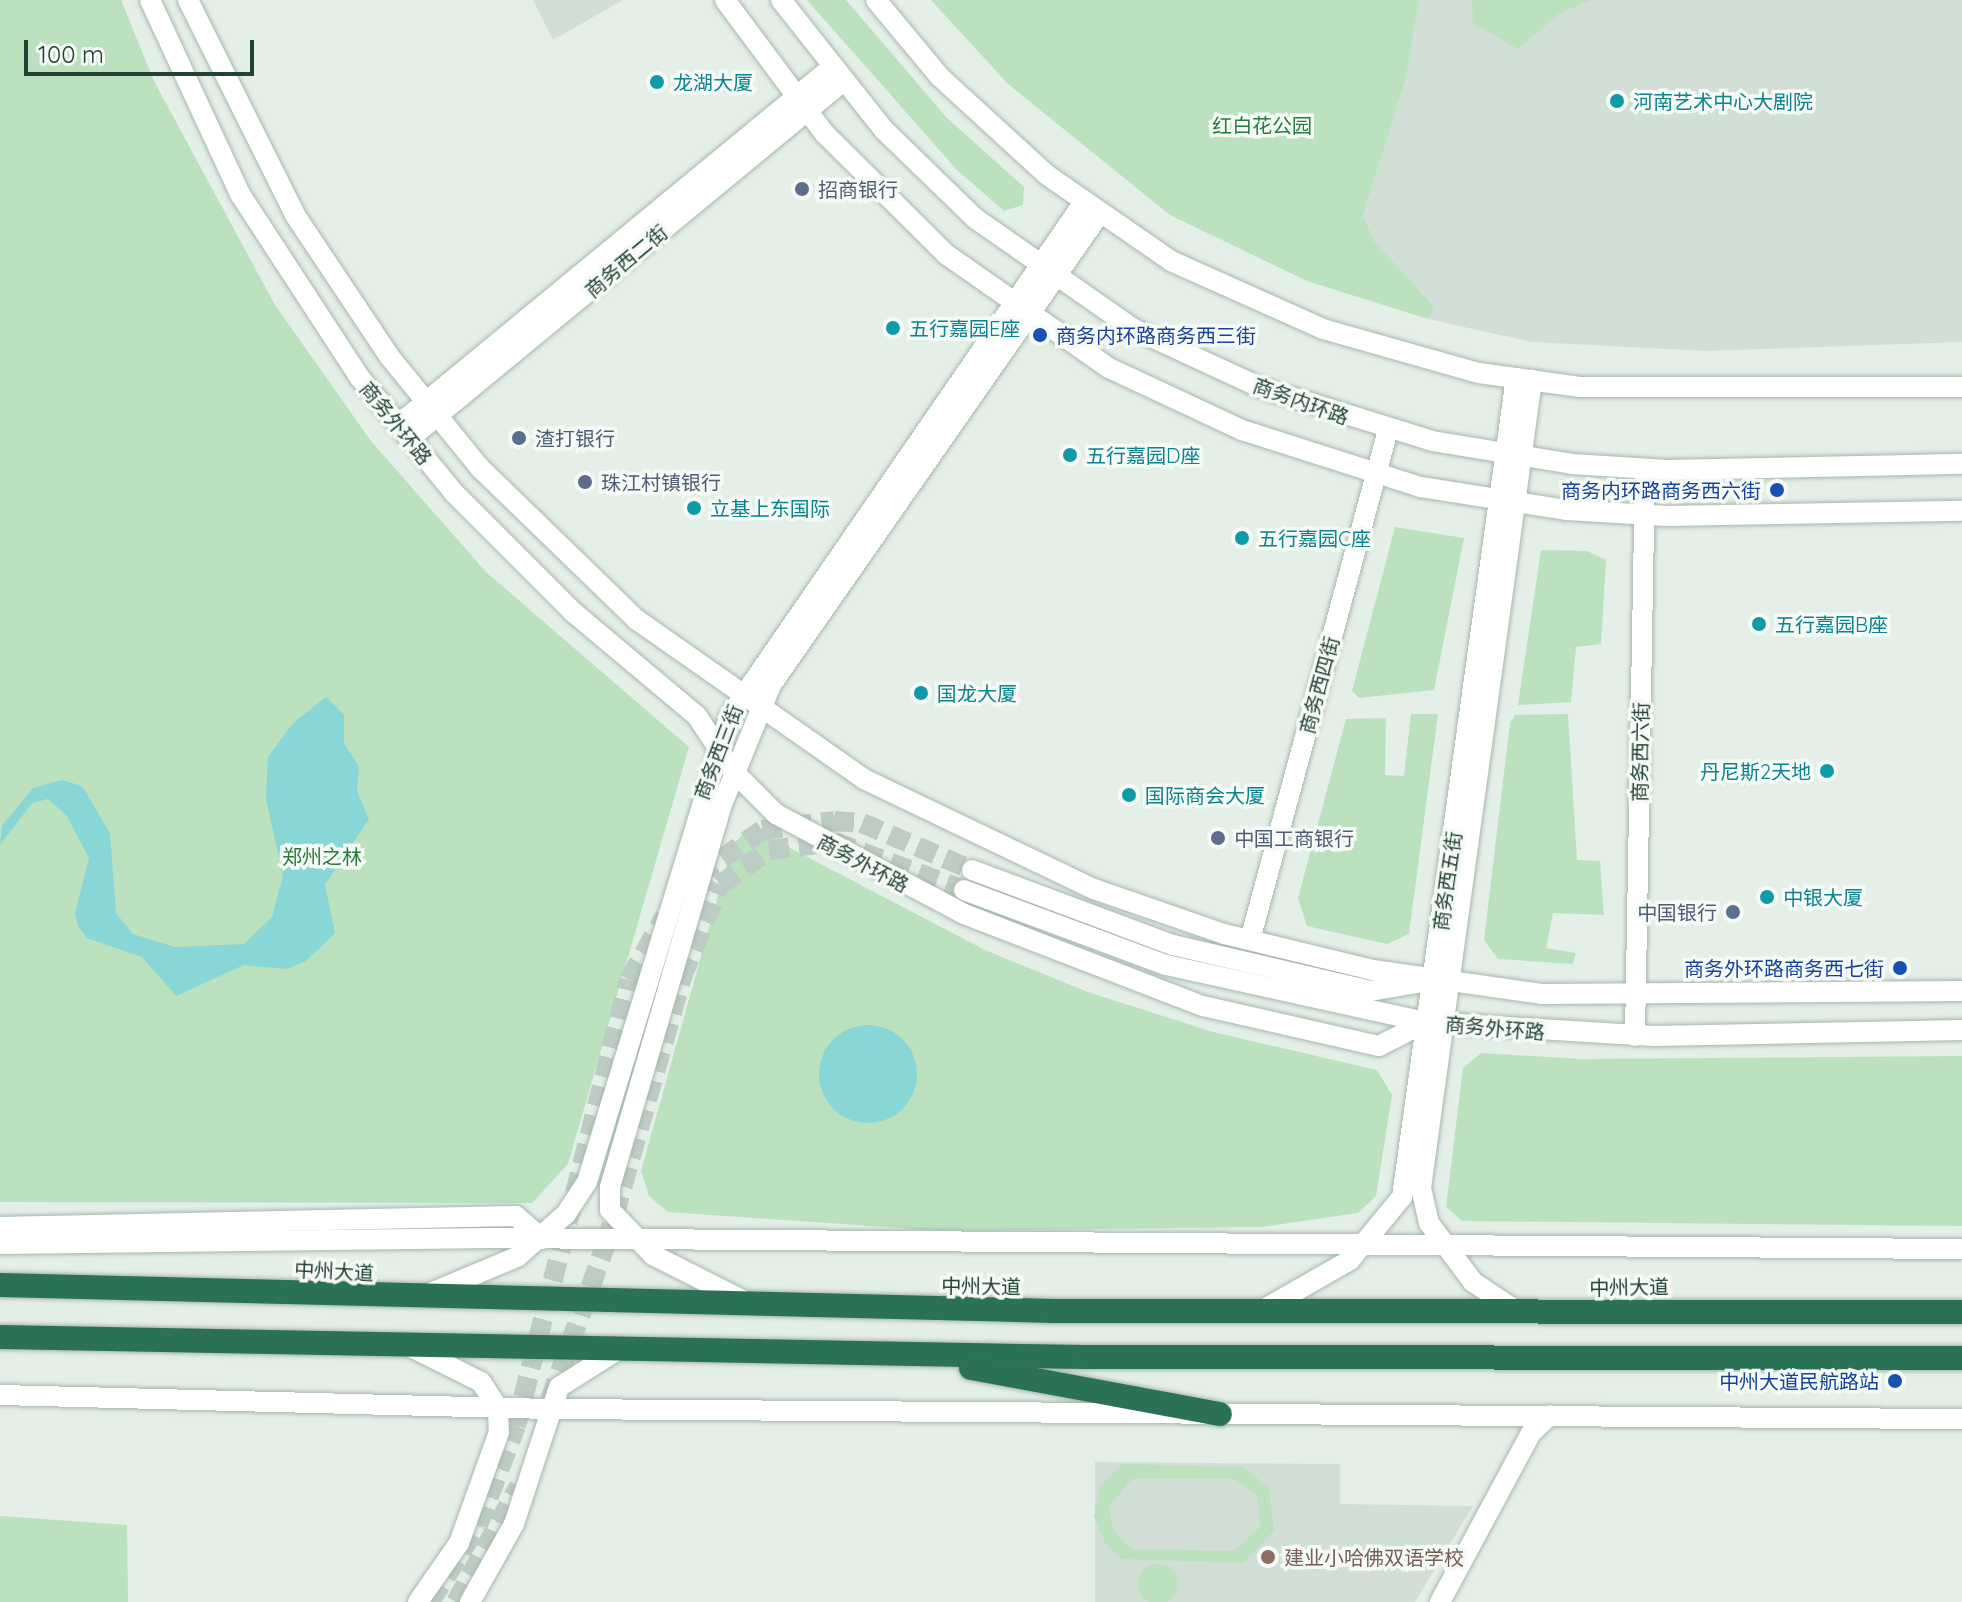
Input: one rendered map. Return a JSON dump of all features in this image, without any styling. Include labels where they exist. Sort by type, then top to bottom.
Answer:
[{"type":"highway","name":"中州大道","points":[[0,1285],[416,1300],[759,1307],[1259,1313],[1962,1312]]},
{"type":"highway","points":[[0,1337],[870,1354],[1962,1358]]},
{"type":"highway","points":[[870,1354],[1220,1414]]},
{"type":"street","name":"商务外环路","points":[[150,0],[240,194],[324,328],[403,432],[573,612],[697,716],[733,771],[776,814],[824,843],[964,914],[1116,977],[1358,1043],[1379,1046],[1434,1023],[1635,1036],[1962,1030]]},
{"type":"street","name":"商务外环路","points":[[188,0],[278,187],[353,307],[431,409],[598,586],[739,696],[815,750],[957,829],[1094,889],[1250,940],[1440,982],[1636,997],[1962,991]]},
{"type":"street","points":[[725,0],[801,105],[907,218],[1021,309],[1162,395],[1280,445],[1376,475],[1507,502],[1645,515],[1962,511]]},
{"type":"street","name":"商务内环路","points":[[781,0],[836,75],[957,201],[1048,271],[1182,354],[1388,430],[1513,456],[1645,469],[1962,464]]},
{"type":"street","points":[[876,0],[977,113],[1092,207],[1171,261],[1289,316],[1406,354],[1524,379],[1669,392],[1962,387]]},
{"type":"street","name":"商务西二街","points":[[403,432],[836,75]]},
{"type":"street","name":"商务西三街","points":[[416,1300],[517,1257],[542,1239],[587,1182],[718,748],[739,696],[1092,207]]},
{"type":"street","name":"商务西三街","points":[[759,1307],[682,1274],[634,1240],[610,1210],[610,1187],[733,771],[758,709],[1021,309]]},
{"type":"street","name":"商务西五街","points":[[1259,1313],[1331,1274],[1364,1247],[1402,1197],[1434,1023],[1524,379]]},
{"type":"street","name":"商务西四街","points":[[1250,940],[1388,430]]},
{"type":"street","name":"商务西六街","points":[[1635,1036],[1645,469]]},
{"type":"street","points":[[972,870],[1071,911],[1241,962],[1370,991],[1440,982]]},
{"type":"street","points":[[964,890],[1166,965],[1434,1023]]},
{"type":"street","name":"商务西五街","points":[[1434,1023],[1421,1188],[1429,1223],[1473,1282],[1518,1312]]},
{"type":"street","points":[[0,1227],[516,1216],[542,1239]]},
{"type":"street","points":[[0,1244],[542,1239],[1962,1249]]},
{"type":"street","points":[[403,1344],[468,1371],[498,1408],[497,1445],[478,1502],[418,1602]]},
{"type":"street","points":[[470,1602],[514,1524],[551,1409],[570,1376],[621,1348]]},
{"type":"street","points":[[0,1395],[551,1409],[1962,1419]]},
{"type":"street","points":[[1440,1602],[1531,1433],[1550,1415]]},
{"type":"street","points":[[1455,1602],[1550,1415]]},
{"type":"shaded area","points":[[533,0],[623,0],[553,40]]},
{"type":"shaded area","points":[[1419,0],[1962,0],[1962,342],[1706,351],[1532,342],[1428,319],[1433,307],[1374,241],[1363,215],[1406,79]]},
{"type":"shaded area","name":"建业小哈佛双语学校","points":[[1095,1462],[1340,1464],[1340,1504],[1473,1506],[1415,1602],[1095,1602]]},
{"type":"green space","name":"郑州之林","points":[[0,0],[121,0],[155,83],[275,305],[371,441],[486,572],[689,747],[568,1164],[532,1203],[0,1202]]},
{"type":"green space","points":[[807,0],[846,0],[947,118],[1024,187],[1023,205],[1004,211],[957,170]]},
{"type":"green space","name":"红白花公园","points":[[931,0],[1419,0],[1406,79],[1363,215],[1374,241],[1434,307],[1428,319],[1307,281],[1170,215],[1008,84]]},
{"type":"green space","points":[[1472,0],[1591,0],[1560,13],[1518,49],[1473,23]]},
{"type":"green space","points":[[1395,527],[1464,538],[1434,690],[1359,698],[1352,691]]},
{"type":"green space","points":[[1541,550],[1587,551],[1606,560],[1601,644],[1576,647],[1571,702],[1518,705]]},
{"type":"green space","points":[[1411,714],[1438,714],[1409,934],[1387,944],[1307,926],[1298,898],[1346,719],[1386,718],[1385,775],[1404,776]]},
{"type":"green space","points":[[1568,714],[1577,860],[1600,861],[1604,915],[1553,913],[1546,948],[1576,953],[1573,964],[1498,959],[1484,940],[1510,723],[1515,715]]},
{"type":"green space","points":[[750,827],[985,950],[1088,992],[1213,1032],[1377,1070],[1392,1095],[1376,1196],[1358,1213],[1262,1227],[943,1231],[668,1212],[649,1196],[641,1171],[732,845]]},
{"type":"green space","points":[[1481,1053],[1581,1059],[1962,1056],[1962,1226],[1462,1221],[1446,1207],[1463,1068]]},
{"type":"green space","points":[[1122,1464],[1243,1467],[1269,1488],[1274,1531],[1243,1563],[1121,1559],[1106,1545],[1094,1516],[1100,1486]],"holes":[[[1132,1479],[1235,1479],[1257,1495],[1260,1527],[1234,1551],[1131,1549],[1113,1530],[1109,1507]]]},
{"type":"green space","points":[[0,1516],[127,1525],[128,1602],[0,1602]]},
{"type":"green space","points":[[1158,1564],[1172,1570],[1178,1584],[1172,1598],[1158,1604],[1144,1598],[1138,1584],[1144,1570]]},
{"type":"water","points":[[326,697],[344,715],[344,743],[359,767],[357,791],[369,819],[325,885],[335,933],[306,961],[287,969],[244,965],[176,996],[142,957],[87,938],[78,926],[75,913],[89,858],[66,815],[48,799],[32,803],[0,845],[2,826],[33,788],[62,780],[82,786],[110,833],[116,913],[133,934],[175,947],[244,944],[272,917],[283,876],[266,799],[268,757],[293,723]]},
{"type":"water","points":[[868,1025],[895,1033],[909,1047],[917,1074],[909,1101],[895,1115],[868,1123],[841,1115],[827,1101],[819,1074],[827,1047],[841,1033]]},
{"type":"tunnel","points":[[698,876],[762,830],[834,821],[862,823],[972,870]]},
{"type":"tunnel","points":[[550,1400],[606,1244],[682,977],[720,885],[769,850],[834,842],[964,890]]},
{"type":"tunnel","points":[[430,1602],[478,1525],[516,1426],[629,980],[665,916]]},
{"type":"tunnel","points":[[456,1602],[519,1486]]},
{"type":"place","name":"龙湖大厦","points":[[657,82]]},
{"type":"place","name":"河南艺术中心大剧院","points":[[1617,101]]},
{"type":"place","name":"招商银行","points":[[802,189]]},
{"type":"place","name":"五行嘉园E座","points":[[893,328]]},
{"type":"place","name":"商务内环路商务西三街","points":[[1040,335]]},
{"type":"place","name":"渣打银行","points":[[519,438]]},
{"type":"place","name":"五行嘉园D座","points":[[1070,455]]},
{"type":"place","name":"珠江村镇银行","points":[[585,482]]},
{"type":"place","name":"商务内环路商务西六街","points":[[1777,490]]},
{"type":"place","name":"立基上东国际","points":[[694,508]]},
{"type":"place","name":"五行嘉园C座","points":[[1242,538]]},
{"type":"place","name":"五行嘉园B座","points":[[1759,624]]},
{"type":"place","name":"国龙大厦","points":[[921,693]]},
{"type":"place","name":"丹尼斯2天地","points":[[1827,771]]},
{"type":"place","name":"国际商会大厦","points":[[1129,795]]},
{"type":"place","name":"中国工商银行","points":[[1218,838]]},
{"type":"place","name":"中银大厦","points":[[1767,897]]},
{"type":"place","name":"中国银行","points":[[1733,912]]},
{"type":"place","name":"商务外环路商务西七街","points":[[1900,968]]},
{"type":"place","name":"中州大道民航路站","points":[[1895,1381]]},
{"type":"place","name":"建业小哈佛双语学校","points":[[1268,1557]]}]
